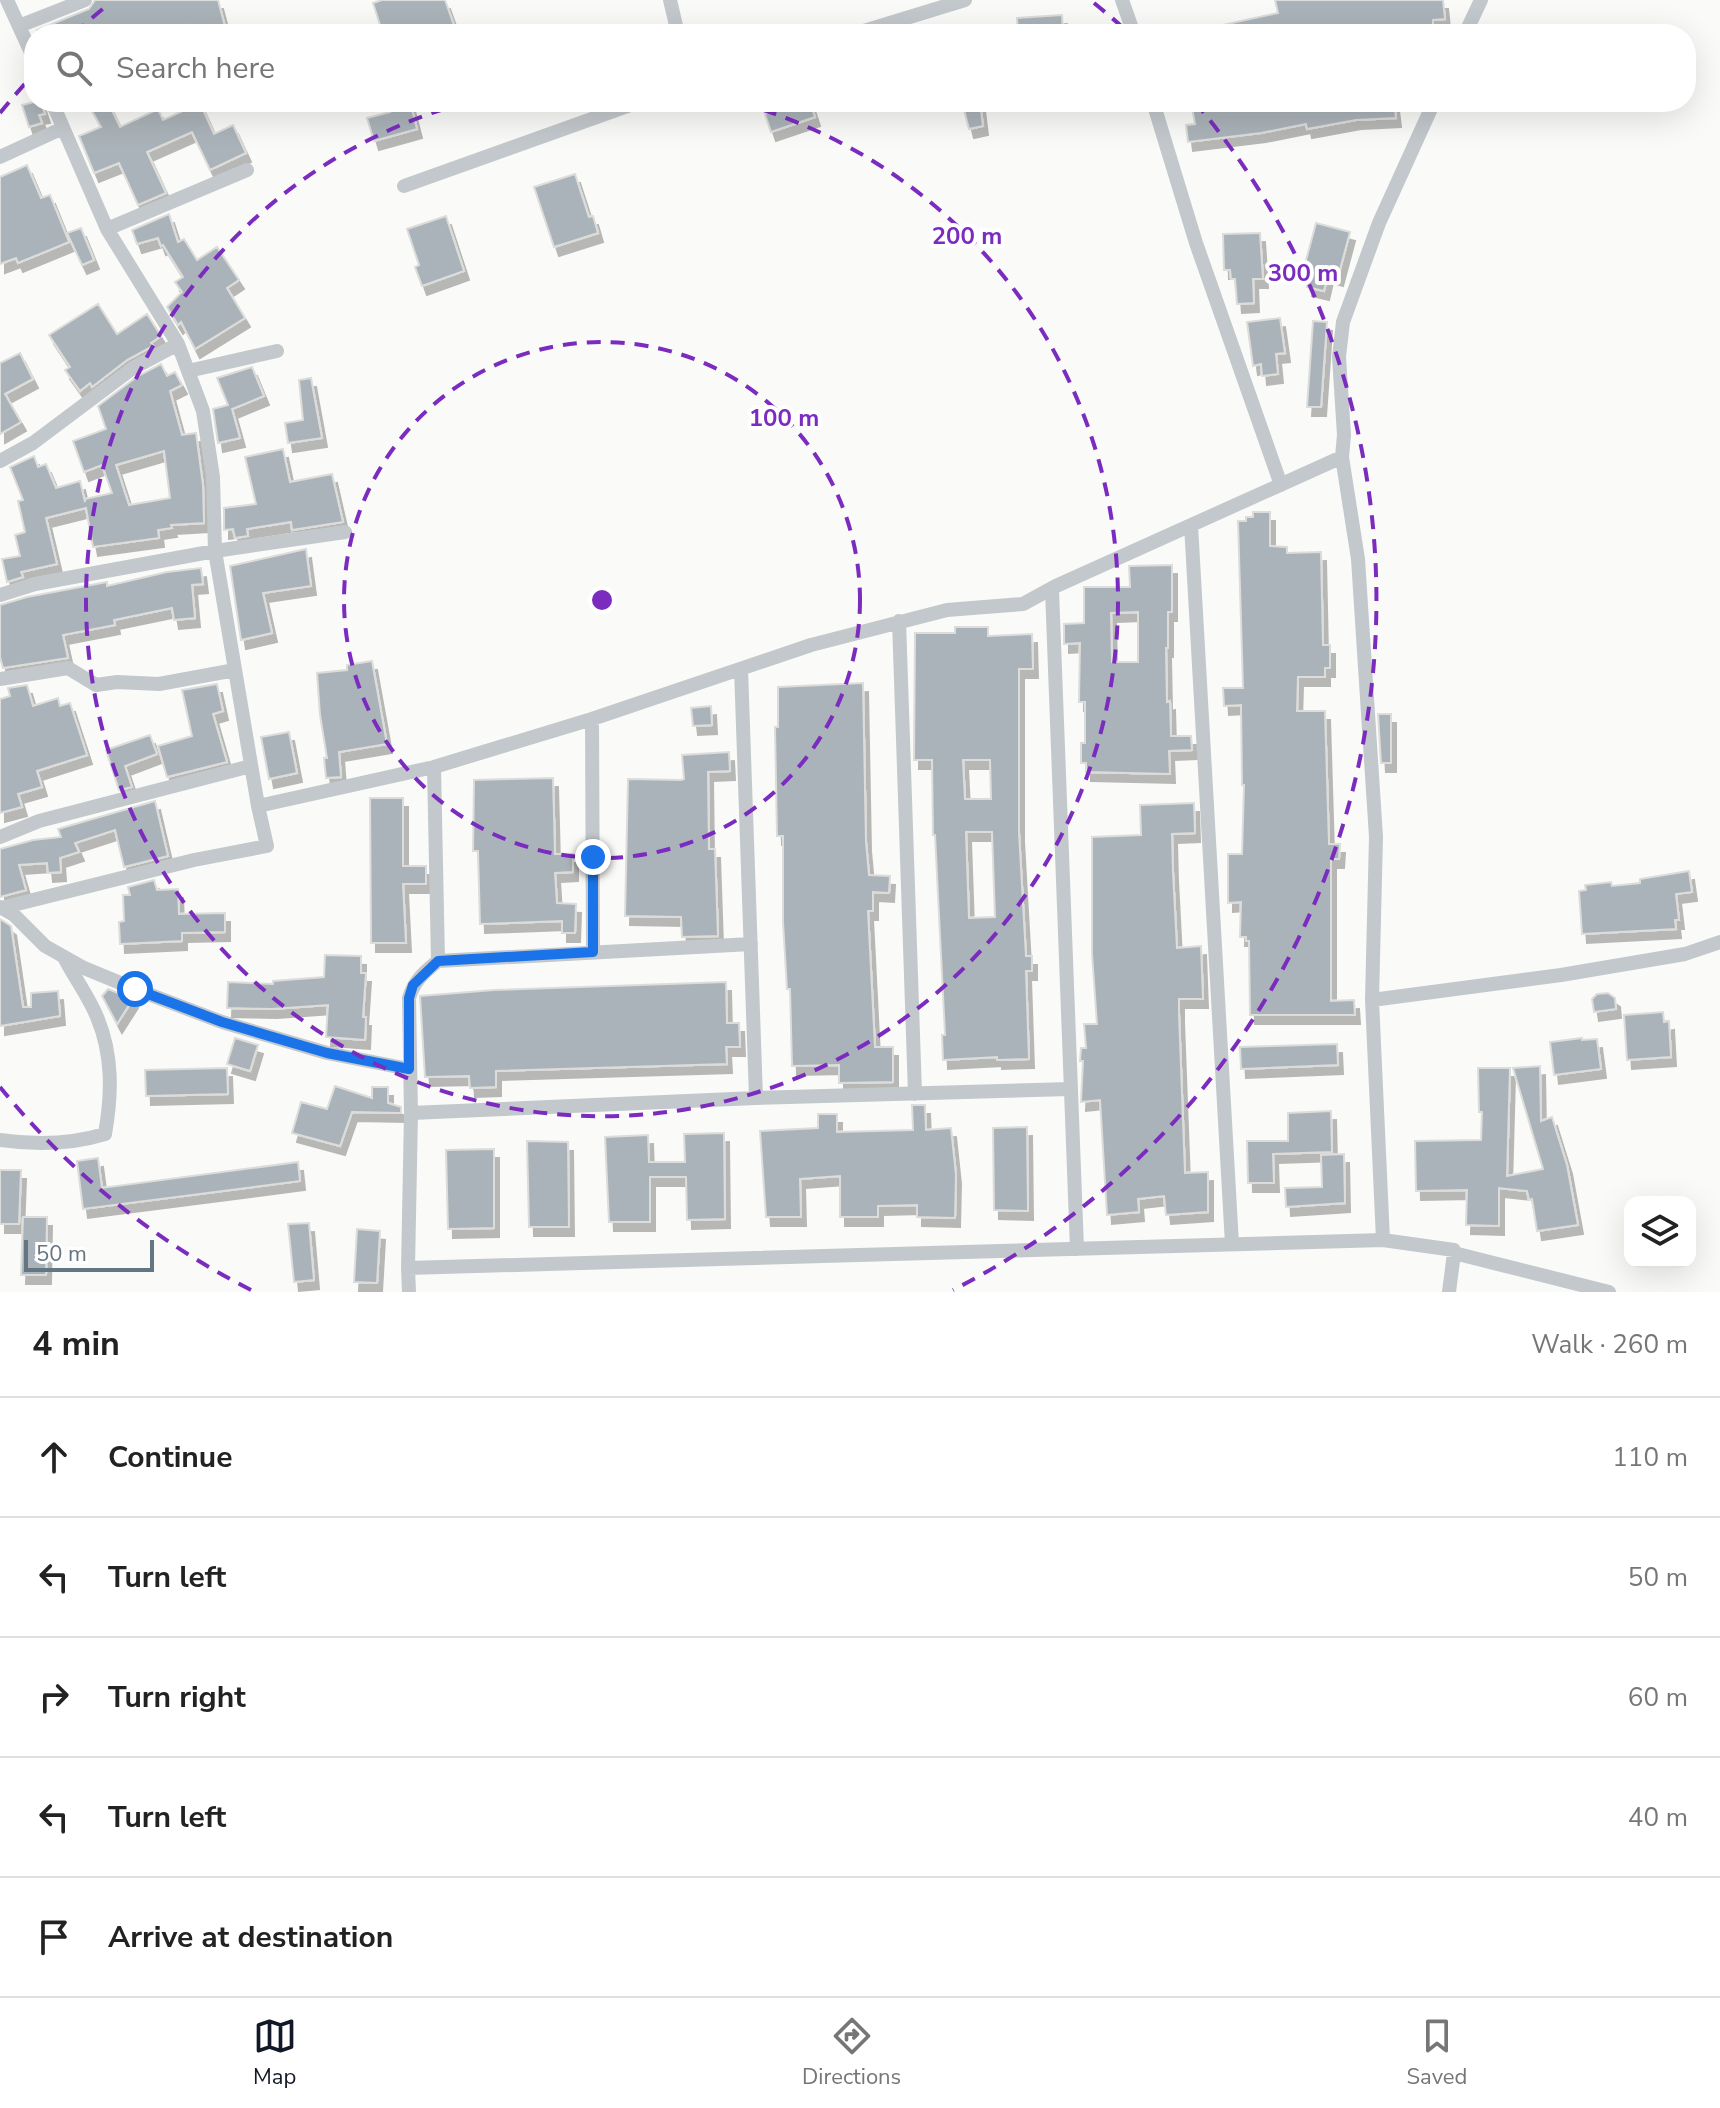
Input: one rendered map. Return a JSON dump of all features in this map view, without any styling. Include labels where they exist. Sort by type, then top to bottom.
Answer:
[{"type":"street","points":[[7,0],[24,37]]},
{"type":"street","points":[[24,24],[85,0]]},
{"type":"street","points":[[670,0],[676,24]]},
{"type":"street","points":[[883,24],[945,3],[965,0]]},
{"type":"street","points":[[1122,0],[1130,24]]},
{"type":"street","points":[[1470,24],[1481,0]]},
{"type":"street","points":[[19,26],[24,24]]},
{"type":"street","points":[[0,908],[194,860],[267,846],[215,551],[213,477],[203,411],[178,344],[107,229],[56,112]]},
{"type":"street","points":[[404,186],[611,112]]},
{"type":"street","points":[[1156,112],[1196,243],[1281,485]]},
{"type":"street","points":[[1383,1240],[1372,1000],[1376,837],[1358,559],[1342,457],[1344,435],[1339,357],[1343,322],[1379,223],[1429,112]]},
{"type":"street","points":[[0,157],[63,128]]},
{"type":"street","points":[[107,229],[247,170]]},
{"type":"street","points":[[0,461],[33,443],[133,368],[178,344]]},
{"type":"street","points":[[188,371],[277,351]]},
{"type":"street","points":[[258,806],[434,767],[592,719],[811,645],[899,621],[947,610],[1023,604],[1342,457]]},
{"type":"street","points":[[1191,525],[1232,1244]]},
{"type":"street","points":[[0,595],[35,584],[215,551],[345,532]]},
{"type":"street","points":[[1052,590],[1077,1249]]},
{"type":"street","points":[[899,621],[915,1094]]},
{"type":"street","points":[[0,679],[68,668],[96,685],[117,682],[159,684],[235,670]]},
{"type":"street","points":[[741,669],[756,1098]]},
{"type":"street","points":[[592,719],[593,952]]},
{"type":"street","points":[[0,837],[39,821],[251,766]]},
{"type":"street","points":[[434,767],[438,961]]},
{"type":"street","points":[[0,908],[14,915],[45,946],[84,968],[222,1022],[327,1053],[409,1069]]},
{"type":"street","points":[[1372,1000],[1561,975],[1685,954],[1720,942]]},
{"type":"street","points":[[409,1292],[409,998],[413,985],[438,961],[751,944]]},
{"type":"street","points":[[0,1140],[54,1142],[105,1134],[110,1057],[97,1016],[64,957]]},
{"type":"street","points":[[411,1113],[756,1098],[1070,1089]]},
{"type":"street","points":[[408,1268],[1383,1240],[1454,1250],[1454,1253],[1609,1292]]},
{"type":"street","points":[[1449,1292],[1454,1253]]},
{"type":"building","points":[[95,0],[218,0],[224,24],[52,24],[89,9]]},
{"type":"building","points":[[382,0],[445,0],[454,24],[380,24],[373,3]]},
{"type":"building","points":[[1275,0],[1443,0],[1445,19],[1433,20],[1433,24],[1227,24],[1278,13]]},
{"type":"building","points":[[1062,15],[1062,24],[1017,24],[1017,18]]},
{"type":"building","points":[[24,112],[44,112],[39,115],[42,123],[29,127]]},
{"type":"building","points":[[93,112],[113,112],[120,127],[152,112],[159,112],[163,120],[180,112],[204,112],[214,134],[233,125],[246,153],[210,170],[192,132],[147,152],[166,193],[138,205],[119,163],[94,173],[79,136],[101,127]]},
{"type":"building","points":[[390,112],[413,112],[417,129],[374,141],[367,118]]},
{"type":"building","points":[[813,112],[815,117],[771,132],[765,114]]},
{"type":"building","points":[[965,112],[981,112],[983,126],[969,129]]},
{"type":"building","points":[[1193,112],[1395,112],[1396,118],[1356,120],[1307,129],[1306,124],[1188,142],[1186,125],[1195,124]]},
{"type":"building","points":[[27,165],[41,198],[50,195],[69,242],[18,263],[16,258],[0,264],[0,177]]},
{"type":"building","points":[[575,174],[589,217],[593,216],[598,233],[554,247],[534,187]]},
{"type":"building","points":[[169,214],[178,242],[184,239],[197,260],[217,247],[239,280],[227,288],[245,318],[195,349],[181,322],[178,325],[167,307],[182,292],[175,282],[183,277],[158,238],[137,244],[132,230]]},
{"type":"building","points":[[446,216],[464,271],[422,286],[415,267],[419,265],[407,229]]},
{"type":"building","points":[[1316,223],[1350,232],[1338,277],[1328,274],[1324,291],[1307,287],[1312,266],[1305,264]]},
{"type":"building","points":[[81,228],[94,260],[82,265],[67,233]]},
{"type":"building","points":[[1260,233],[1263,279],[1253,279],[1254,303],[1237,304],[1235,279],[1231,279],[1230,270],[1224,270],[1223,234]]},
{"type":"building","points":[[98,304],[117,334],[147,314],[161,336],[151,343],[153,346],[127,360],[92,387],[90,383],[80,391],[65,370],[70,367],[49,335]]},
{"type":"building","points":[[1280,318],[1285,353],[1276,354],[1278,374],[1262,376],[1261,364],[1253,366],[1247,322]]},
{"type":"building","points":[[1313,321],[1327,322],[1321,407],[1307,407]]},
{"type":"building","points":[[20,353],[33,379],[5,394],[21,422],[0,434],[0,363]]},
{"type":"building","points":[[161,364],[167,376],[175,372],[182,385],[170,391],[182,435],[196,433],[204,523],[171,525],[172,528],[158,530],[159,538],[93,547],[86,508],[46,518],[57,564],[21,572],[23,577],[7,582],[2,559],[20,556],[15,535],[25,532],[18,501],[23,500],[10,467],[34,456],[38,467],[46,464],[56,488],[80,481],[85,502],[85,499],[112,493],[102,465],[84,472],[73,441],[106,429],[98,406],[138,376]],"holes":[[[164,451],[170,498],[129,505],[116,465]]]},
{"type":"building","points":[[252,367],[264,396],[232,409],[240,438],[218,443],[213,409],[228,405],[217,378]]},
{"type":"building","points":[[311,378],[322,438],[288,443],[285,423],[303,420],[299,380]]},
{"type":"building","points":[[283,449],[290,482],[332,474],[343,522],[292,530],[291,522],[247,529],[248,536],[235,538],[233,529],[224,530],[224,508],[256,504],[245,457]]},
{"type":"building","points":[[1253,512],[1270,512],[1270,546],[1287,547],[1287,553],[1321,552],[1323,645],[1330,645],[1330,668],[1325,668],[1325,677],[1298,677],[1297,711],[1325,711],[1329,844],[1340,844],[1339,859],[1331,859],[1331,1001],[1354,1000],[1355,1015],[1250,1015],[1249,941],[1246,937],[1240,937],[1241,902],[1228,903],[1228,854],[1242,854],[1244,785],[1241,705],[1224,706],[1223,688],[1243,688],[1238,521],[1253,517]]},
{"type":"building","points":[[306,549],[311,586],[263,593],[272,633],[241,640],[230,566]]},
{"type":"building","points":[[1172,565],[1172,612],[1168,612],[1166,648],[1167,702],[1170,701],[1171,736],[1191,736],[1192,750],[1169,751],[1170,774],[1086,772],[1086,763],[1081,763],[1081,743],[1085,743],[1085,702],[1079,702],[1080,643],[1064,644],[1064,624],[1084,623],[1084,587],[1130,587],[1129,566]],"holes":[[[1138,612],[1138,662],[1112,662],[1111,613]]]},
{"type":"building","points":[[201,568],[203,584],[192,585],[195,618],[174,620],[172,608],[114,620],[115,625],[63,635],[68,658],[3,668],[0,657],[0,605],[107,582],[107,586],[167,572]]},
{"type":"building","points":[[955,627],[988,627],[988,636],[1032,634],[1033,669],[1019,669],[1019,833],[1026,956],[1032,956],[1032,971],[1026,971],[1029,1059],[943,1060],[942,1035],[945,1035],[933,835],[932,760],[914,760],[915,633],[955,633]],"holes":[[[963,760],[990,760],[991,799],[965,799]],[[966,832],[992,832],[995,917],[969,918]]]},
{"type":"building","points":[[372,661],[387,744],[339,752],[341,777],[326,778],[324,758],[327,758],[317,673],[347,670],[347,665]]},
{"type":"building","points":[[863,683],[869,875],[890,876],[889,893],[873,892],[873,911],[868,911],[875,1047],[893,1047],[893,1082],[839,1083],[839,1065],[792,1066],[790,989],[787,989],[783,922],[783,836],[777,836],[775,727],[778,727],[778,687]]},
{"type":"building","points":[[217,684],[223,711],[213,714],[227,762],[167,777],[158,746],[192,736],[182,690]]},
{"type":"building","points":[[27,685],[33,706],[58,698],[60,706],[70,703],[87,755],[37,771],[42,787],[18,794],[22,807],[0,813],[0,699],[10,696],[8,688]]},
{"type":"building","points":[[711,706],[712,725],[693,726],[691,708]]},
{"type":"building","points":[[1378,714],[1391,714],[1391,763],[1381,763]]},
{"type":"building","points":[[289,732],[297,773],[269,779],[261,737]]},
{"type":"building","points":[[150,735],[157,754],[125,766],[132,787],[119,790],[106,750]]},
{"type":"building","points":[[729,752],[730,771],[708,772],[709,849],[715,849],[718,936],[682,937],[681,917],[625,916],[628,779],[681,780],[684,779],[682,755]]},
{"type":"building","points":[[553,778],[555,854],[573,854],[573,872],[555,873],[557,903],[576,904],[575,933],[562,933],[562,921],[480,924],[478,851],[473,851],[474,780]]},
{"type":"building","points":[[370,798],[403,798],[403,866],[426,866],[426,884],[403,884],[406,943],[371,943]]},
{"type":"building","points":[[155,801],[168,856],[124,867],[115,830],[75,843],[79,852],[60,858],[61,872],[48,873],[47,863],[19,865],[26,890],[0,897],[0,849],[33,840],[61,837],[58,829]]},
{"type":"building","points":[[1194,803],[1195,833],[1172,834],[1173,872],[1177,948],[1201,946],[1203,999],[1179,999],[1179,1014],[1185,1173],[1208,1172],[1208,1212],[1166,1215],[1164,1196],[1138,1199],[1139,1212],[1107,1215],[1100,1100],[1081,1102],[1081,1048],[1086,1048],[1084,1024],[1097,1024],[1092,954],[1092,837],[1141,835],[1140,805]]},
{"type":"building","points":[[1689,871],[1692,892],[1676,894],[1679,920],[1675,920],[1676,929],[1582,934],[1579,891],[1586,890],[1585,885],[1640,883],[1640,879]]},
{"type":"building","points":[[154,880],[157,890],[178,889],[179,914],[225,913],[225,932],[182,933],[182,941],[120,944],[119,922],[124,921],[123,895],[130,895],[128,887]]},
{"type":"building","points":[[0,919],[11,926],[23,1007],[31,1007],[31,993],[58,991],[60,1016],[0,1026]]},
{"type":"building","points":[[325,955],[361,956],[361,973],[366,973],[365,1040],[326,1037],[328,1005],[227,1008],[228,982],[273,984],[273,981],[324,977]]},
{"type":"building","points":[[726,982],[727,1023],[739,1023],[740,1047],[726,1047],[727,1064],[496,1071],[496,1087],[470,1088],[469,1076],[425,1077],[420,996],[494,990]]},
{"type":"building","points":[[108,989],[133,999],[117,1024],[102,996]]},
{"type":"building","points":[[1608,993],[1615,998],[1616,1009],[1594,1012],[1592,999],[1597,994]]},
{"type":"building","points":[[1663,1012],[1664,1022],[1669,1021],[1671,1057],[1627,1060],[1624,1015]]},
{"type":"building","points":[[235,1038],[258,1045],[250,1071],[227,1064]]},
{"type":"building","points":[[1597,1039],[1601,1069],[1554,1075],[1550,1042]]},
{"type":"building","points":[[1337,1044],[1338,1065],[1241,1069],[1240,1047]]},
{"type":"building","points":[[1540,1066],[1541,1121],[1552,1117],[1567,1165],[1578,1225],[1537,1231],[1532,1199],[1529,1200],[1527,1191],[1499,1188],[1499,1226],[1466,1225],[1467,1190],[1416,1191],[1415,1141],[1481,1140],[1478,1068],[1510,1068],[1507,1176],[1543,1169],[1513,1068]]},
{"type":"building","points":[[227,1068],[228,1094],[146,1096],[145,1070]]},
{"type":"building","points":[[335,1086],[372,1098],[372,1087],[388,1087],[388,1103],[401,1107],[401,1113],[352,1112],[340,1146],[292,1133],[301,1102],[327,1109]]},
{"type":"building","points":[[912,1105],[925,1105],[926,1130],[951,1128],[956,1175],[955,1218],[917,1217],[917,1205],[878,1206],[878,1217],[840,1217],[840,1176],[800,1179],[801,1217],[766,1217],[760,1131],[818,1128],[818,1114],[837,1114],[837,1132],[913,1130]]},
{"type":"building","points":[[1331,1111],[1332,1152],[1273,1154],[1274,1183],[1248,1183],[1247,1141],[1288,1141],[1288,1113]]},
{"type":"building","points":[[1027,1127],[1028,1211],[994,1210],[993,1128]]},
{"type":"building","points":[[724,1133],[725,1219],[687,1220],[686,1177],[650,1177],[650,1222],[609,1222],[605,1137],[648,1135],[649,1162],[685,1162],[684,1134]]},
{"type":"building","points":[[527,1141],[568,1142],[569,1227],[529,1227]]},
{"type":"building","points":[[494,1149],[494,1228],[448,1229],[446,1150]]},
{"type":"building","points":[[1344,1154],[1345,1203],[1286,1207],[1285,1188],[1322,1187],[1321,1155]]},
{"type":"building","points":[[98,1158],[102,1188],[298,1162],[300,1181],[83,1209],[77,1161]]},
{"type":"building","points":[[0,1170],[21,1170],[19,1224],[0,1224]]},
{"type":"building","points":[[23,1217],[47,1217],[46,1275],[21,1275]]},
{"type":"building","points":[[309,1223],[314,1280],[294,1282],[288,1224]]},
{"type":"building","points":[[357,1229],[380,1231],[377,1283],[354,1282]]},
{"type":"route","points":[[135,989],[222,1022],[327,1053],[409,1069],[409,998],[413,985],[423,972],[438,961],[593,952],[593,857]]}]
